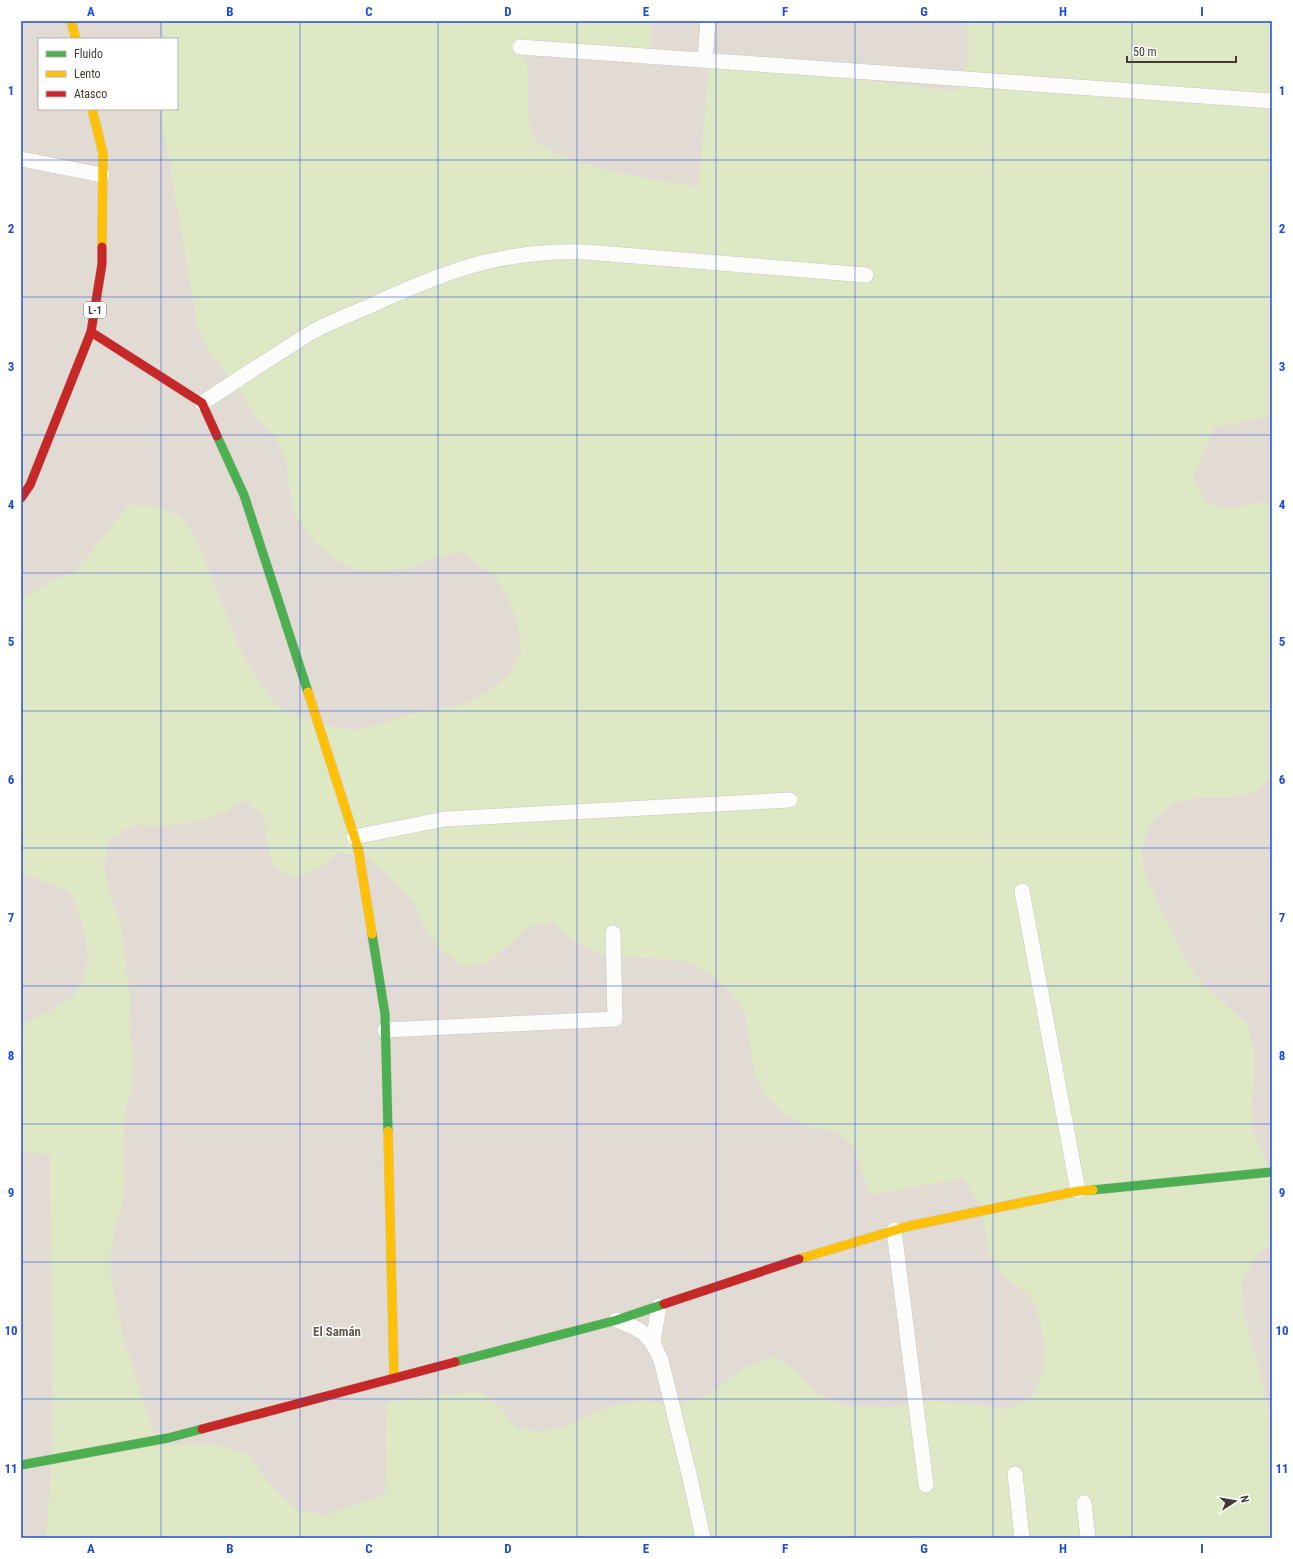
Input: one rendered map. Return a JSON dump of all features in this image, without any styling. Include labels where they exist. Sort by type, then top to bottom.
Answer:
[{"type":"street","points":[[71,21],[76,38]]},
{"type":"street","points":[[80,38],[81,21]]},
{"type":"street","points":[[705,59],[708,21]]},
{"type":"street","points":[[520,47],[705,59],[1272,101]]},
{"type":"street","name":"L-1","points":[[21,498],[30,485],[91,332],[102,264],[103,153],[92,110]]},
{"type":"street","points":[[21,158],[102,174]]},
{"type":"street","points":[[202,402],[314,331],[440,275],[462,267],[508,256],[540,252],[586,252],[866,275]]},
{"type":"street","points":[[91,332],[202,402],[244,495],[358,848],[385,1014],[394,1378]]},
{"type":"street","points":[[354,837],[445,819],[790,800]]},
{"type":"street","points":[[1022,891],[1078,1191]]},
{"type":"street","points":[[385,1030],[615,1020],[613,933]]},
{"type":"street","points":[[21,1465],[168,1438],[617,1320],[833,1248],[894,1230],[1078,1191],[1272,1172]]},
{"type":"street","points":[[894,1230],[926,1485]]},
{"type":"street","points":[[653,1342],[659,1306]]},
{"type":"street","points":[[617,1320],[642,1330],[653,1342],[661,1360],[703,1538]]},
{"type":"street","points":[[1015,1474],[1022,1538]]},
{"type":"street","points":[[1084,1503],[1088,1538]]},
{"type":"shaded area","points":[[21,21],[1272,21],[1272,1538],[21,1538]]},
{"type":"green space","points":[[160,21],[651,21],[651,52],[524,42],[528,70],[528,120],[535,138],[546,148],[563,157],[611,171],[699,187],[709,62],[957,91],[967,65],[967,21],[1272,21],[1272,416],[1215,427],[1193,477],[1205,502],[1230,509],[1256,503],[1272,503],[1272,777],[1254,793],[1229,797],[1201,797],[1173,803],[1151,822],[1142,848],[1145,875],[1188,965],[1206,987],[1247,1024],[1254,1050],[1254,1078],[1251,1105],[1253,1131],[1272,1176],[1272,1242],[1257,1256],[1242,1281],[1243,1308],[1272,1423],[1272,1538],[46,1538],[53,1445],[50,1154],[21,1152],[21,1025],[57,1007],[74,995],[82,983],[86,971],[87,958],[84,930],[70,891],[21,873],[21,600],[51,582],[75,571],[129,505],[156,506],[181,517],[197,540],[240,650],[257,679],[275,704],[300,717],[328,726],[356,730],[381,724],[407,715],[464,704],[488,692],[508,675],[521,653],[518,627],[509,598],[494,575],[461,552],[433,558],[410,568],[384,571],[356,570],[331,557],[311,538],[294,513],[289,487],[287,460],[274,436],[256,418],[242,395],[210,353],[198,328],[161,117],[162,110],[178,110],[178,38],[167,38]],"holes":[[[244,800],[264,817],[267,842],[273,866],[295,878],[319,868],[339,852],[365,857],[385,872],[416,905],[424,928],[440,949],[462,966],[487,963],[508,946],[526,928],[552,922],[572,939],[598,954],[685,961],[710,974],[730,991],[745,1012],[754,1072],[764,1094],[785,1115],[810,1127],[837,1131],[854,1148],[870,1195],[963,1178],[981,1205],[989,1257],[1008,1280],[1030,1296],[1040,1319],[1044,1344],[1043,1372],[1031,1399],[1007,1409],[952,1402],[925,1401],[897,1407],[846,1406],[818,1395],[797,1372],[775,1357],[747,1366],[700,1399],[672,1404],[642,1401],[617,1404],[567,1425],[541,1432],[516,1428],[500,1408],[480,1391],[406,1399],[387,1403],[385,1495],[326,1515],[296,1510],[268,1482],[247,1454],[212,1444],[158,1446],[124,1340],[111,1279],[111,1250],[116,1223],[125,1195],[123,1139],[125,1110],[133,1084],[133,1056],[129,1028],[130,1001],[120,919],[110,896],[104,867],[109,838],[135,825],[166,826],[195,822],[222,814]]]},
{"type":"traffic: fast","points":[[217,436],[244,495],[308,692]]},
{"type":"traffic: fast","points":[[372,934],[385,1014],[388,1131]]},
{"type":"traffic: fast","points":[[1093,1190],[1272,1172]]},
{"type":"traffic: fast","points":[[455,1362],[617,1320],[664,1304]]},
{"type":"traffic: fast","points":[[21,1465],[168,1438],[202,1429]]},
{"type":"traffic: slow","points":[[71,21],[76,38]]},
{"type":"traffic: slow","points":[[92,110],[103,153],[102,247]]},
{"type":"traffic: slow","points":[[308,692],[358,848],[372,934]]},
{"type":"traffic: slow","points":[[388,1131],[394,1378]]},
{"type":"traffic: slow","points":[[799,1259],[909,1226],[1078,1191],[1093,1190]]},
{"type":"traffic: jam","points":[[21,498],[30,485],[91,332],[102,264],[102,247]]},
{"type":"traffic: jam","points":[[91,332],[202,403],[217,436]]},
{"type":"traffic: jam","points":[[664,1304],[799,1259]]},
{"type":"traffic: jam","points":[[202,1429],[455,1362]]},
{"type":"district","name":"El Samán","points":[[337,1331]]}]
